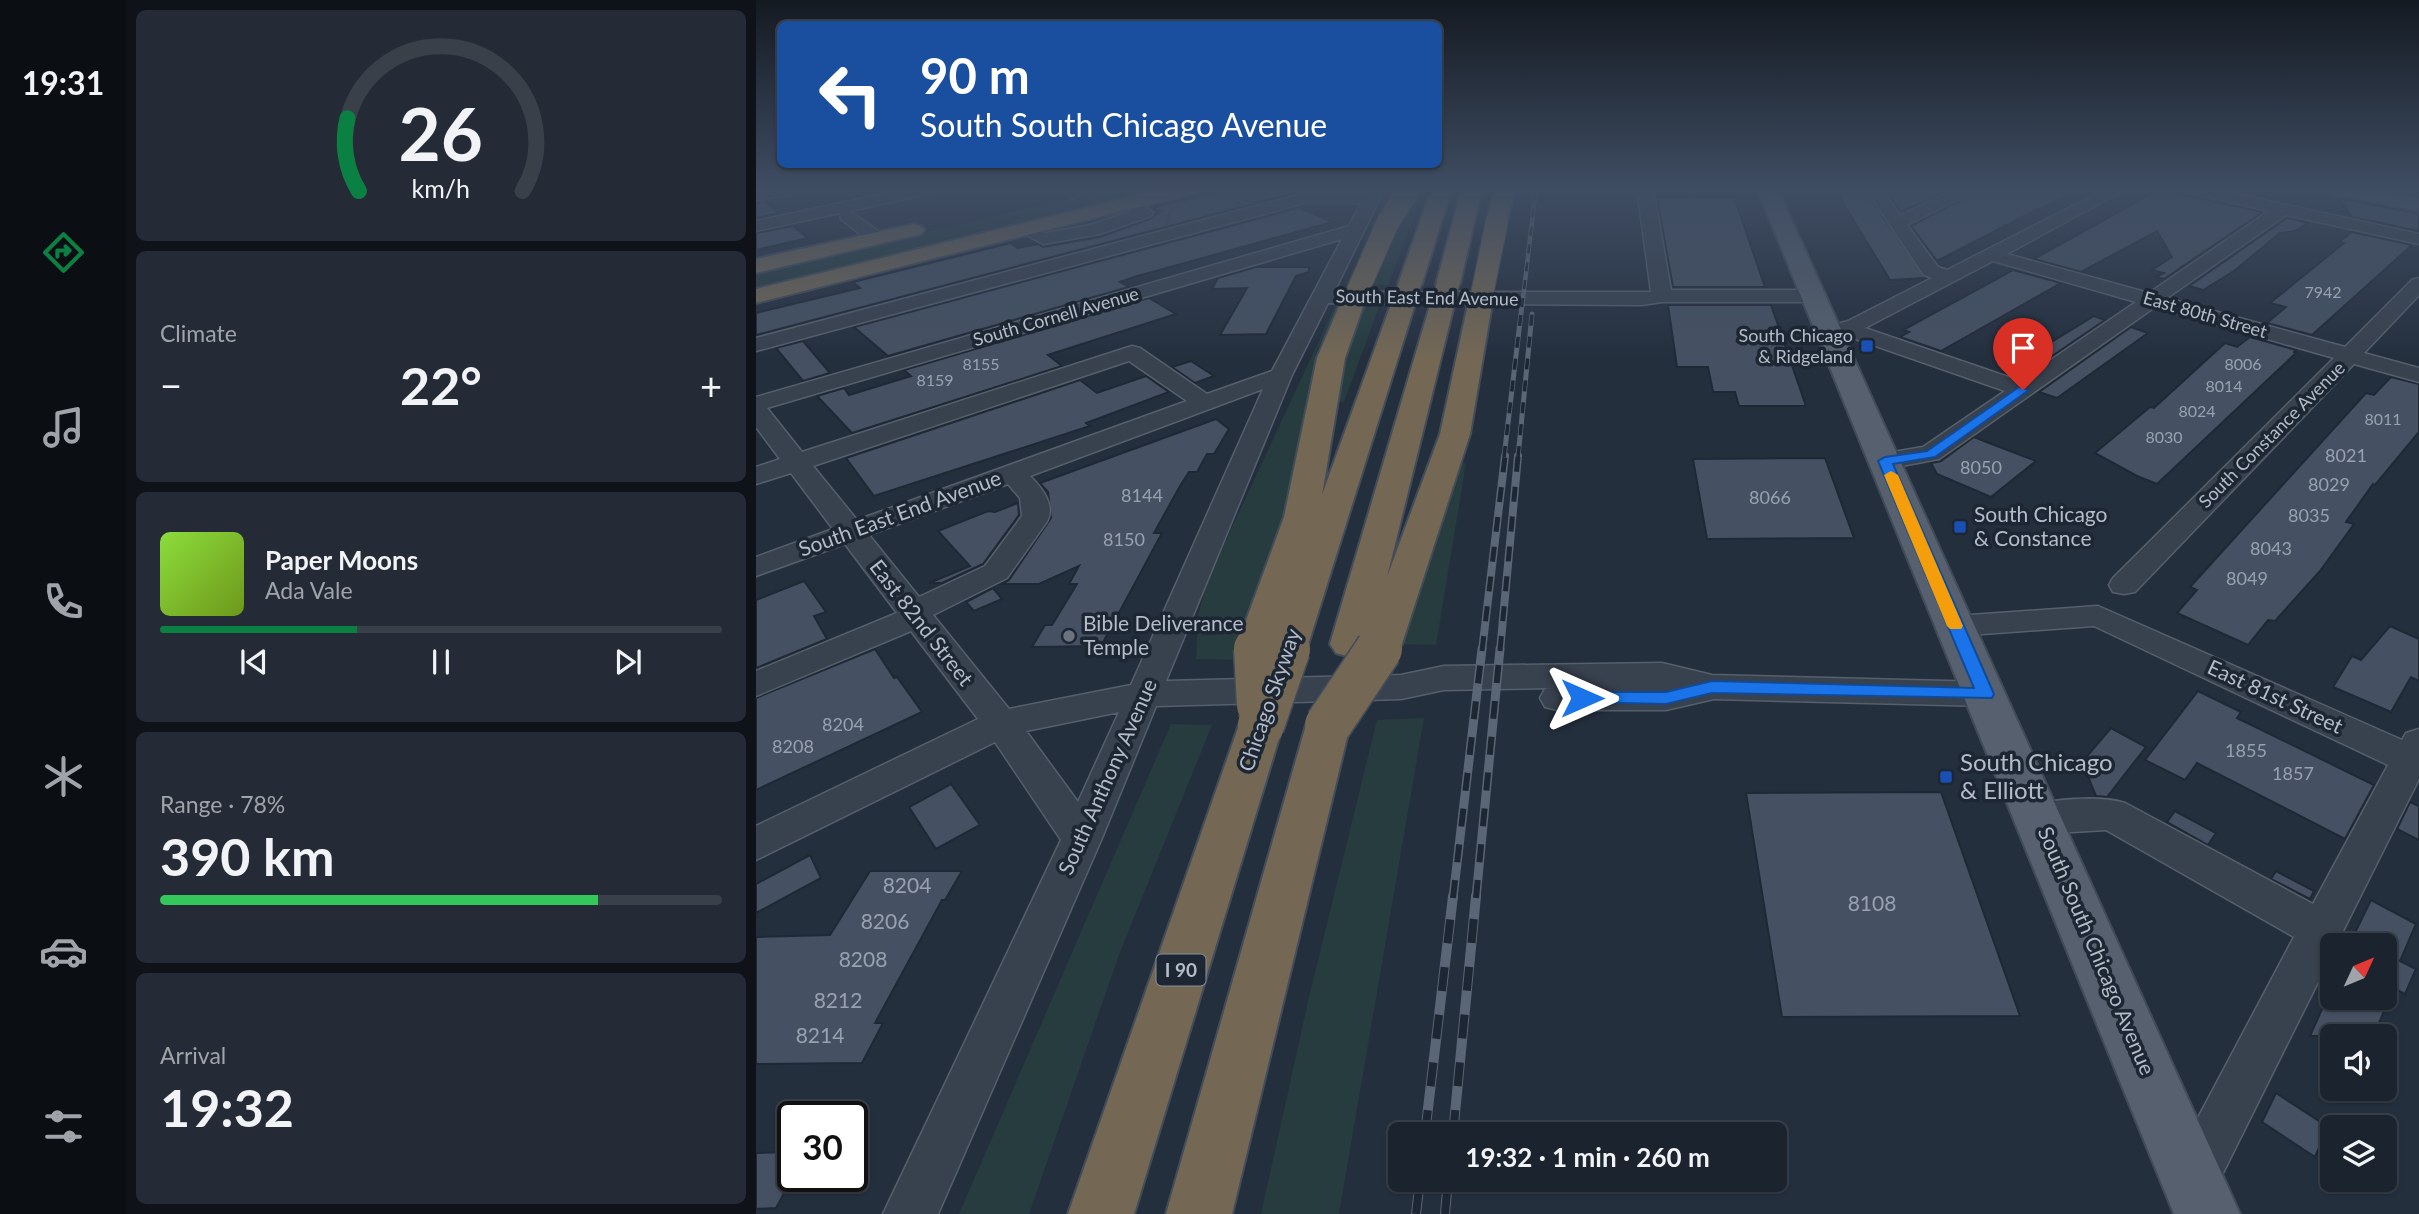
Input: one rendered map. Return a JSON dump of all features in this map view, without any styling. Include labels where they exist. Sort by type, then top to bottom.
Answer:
[{"type":"highway","points":[[756,266],[847,245]]},
{"type":"highway","points":[[756,296],[1023,245]]},
{"type":"highway","points":[[1273,645],[1331,358],[1337,300],[1373,245]]},
{"type":"highway","name":"Chicago Skyway","points":[[1101,1214],[1261,725],[1273,645],[1423,245]]},
{"type":"highway","points":[[1366,644],[1458,245]]},
{"type":"highway","points":[[1199,1214],[1328,725],[1366,644],[1455,434],[1493,245]]},
{"type":"main road","name":"South South Chicago Avenue","points":[[1791,245],[1813,296],[1837,330],[1885,461],[2199,1196]]},
{"type":"street","points":[[1032,245],[1036,258],[1061,257],[1108,245]]},
{"type":"street","points":[[756,345],[1130,245]]},
{"type":"street","name":"South Cornell Avenue","points":[[756,404],[1302,245]]},
{"type":"street","name":"South Anthony Avenue","points":[[910,1214],[1082,838],[1282,375],[1337,300],[1352,245]]},
{"type":"street","points":[[1654,245],[1662,296]]},
{"type":"street","points":[[1912,245],[1931,271],[1949,277]]},
{"type":"street","points":[[1837,330],[2011,245]]},
{"type":"street","points":[[1885,461],[1930,454],[2232,245]]},
{"type":"street","name":"East 80th Street","points":[[1991,255],[2419,375]]},
{"type":"street","name":"South Constance Avenue","points":[[2124,585],[2419,284]]},
{"type":"street","name":"South East End Avenue","points":[[1337,300],[1813,296]]},
{"type":"street","points":[[1837,330],[2023,390]]},
{"type":"street","points":[[756,476],[1132,353],[1205,403]]},
{"type":"street","name":"South East End Avenue","points":[[756,567],[1282,375]]},
{"type":"street","name":"East 82nd Street","points":[[756,411],[1000,723],[1082,838]]},
{"type":"street","points":[[756,684],[913,614],[996,572],[1036,517],[1038,507],[1035,497],[1013,473]]},
{"type":"street","name":"East 81st Street","points":[[1955,626],[2098,616],[2416,755]]},
{"type":"street","points":[[756,845],[1000,723],[1145,694],[1401,687],[1443,697],[1666,698],[1712,687],[1986,694]]},
{"type":"street","points":[[2199,1196],[2321,930],[2416,755]]},
{"type":"street","points":[[2039,818],[2111,814],[2321,930]]},
{"type":"green space","points":[[873,245],[937,245],[756,288],[756,272]]},
{"type":"green space","points":[[1364,245],[1403,245],[1388,285],[1346,284]]},
{"type":"green space","points":[[1336,304],[1339,304],[1315,355],[1319,355],[1289,504],[1239,660],[1196,659],[1198,616],[1207,581]]},
{"type":"green space","points":[[1364,304],[1380,304],[1344,402],[1337,402],[1344,358]]},
{"type":"green space","points":[[1462,463],[1466,463],[1436,645],[1393,644],[1420,585]]},
{"type":"green space","points":[[1424,718],[1339,1214],[1261,1214],[1309,997],[1377,720]]},
{"type":"green space","points":[[1171,724],[1212,725],[1120,952],[1029,1214],[959,1214]]},
{"type":"building","points":[[756,245],[779,245],[756,250]]},
{"type":"building","points":[[1004,245],[1013,245],[1018,248],[1035,245],[1043,247],[1099,245],[756,335],[756,313],[860,288],[853,282]]},
{"type":"building","points":[[1161,245],[1251,245],[1120,282],[1129,287],[888,356],[854,327]]},
{"type":"building","points":[[1665,245],[1750,245],[1765,287],[1673,287]]},
{"type":"building","points":[[1868,245],[1903,245],[1926,278],[1890,280]]},
{"type":"building","points":[[1925,245],[1969,245],[1937,261]]},
{"type":"building","points":[[2060,245],[2132,245],[2081,272],[2034,259]]},
{"type":"building","points":[[2165,245],[2215,245],[2164,279],[2156,277],[2164,273],[2152,270],[2172,257]]},
{"type":"building","points":[[2249,245],[2266,245],[2234,271],[2203,290],[2189,286]]},
{"type":"building","points":[[2342,245],[2412,245],[2312,335],[2267,323],[2286,307],[2270,303]]},
{"type":"building","points":[[1256,267],[1309,267],[1309,272],[1296,276],[1266,334],[1220,335],[1247,288],[1212,289],[1218,278]]},
{"type":"building","points":[[2013,270],[2061,283],[1941,351],[1900,337],[1909,332],[1903,330]]},
{"type":"building","points":[[1149,298],[1176,314],[1048,355],[1062,366],[852,433],[817,396],[844,388],[849,395],[911,376],[904,370]]},
{"type":"building","points":[[1668,305],[1771,305],[1806,406],[1739,406],[1735,392],[1713,392],[1708,367],[1677,367]]},
{"type":"building","points":[[2094,316],[2105,320],[2020,378],[2002,372]]},
{"type":"building","points":[[2131,327],[2148,333],[2057,398],[2039,392]]},
{"type":"building","points":[[2250,337],[2296,350],[2296,353],[2157,484],[2095,453],[2150,407],[2154,408],[2225,343],[2237,347]]},
{"type":"building","points":[[803,341],[830,373],[803,381],[776,348]]},
{"type":"building","points":[[1191,361],[1214,376],[1195,383],[1172,367]]},
{"type":"building","points":[[1146,376],[1169,392],[1086,423],[1090,426],[874,496],[846,458],[1080,380],[1097,393]]},
{"type":"building","points":[[2391,377],[2419,384],[2419,432],[2375,485],[2373,484],[2346,522],[2354,524],[2320,571],[2275,621],[2268,620],[2248,645],[2177,613],[2197,590],[2190,587],[2366,393],[2374,395]]},
{"type":"building","points":[[1216,419],[1229,429],[1214,454],[1207,454],[1197,472],[1189,472],[1180,486],[1154,533],[1162,533],[1101,646],[1032,647],[1045,625],[1052,625],[1077,584],[1069,584],[1079,566],[1039,584],[1002,584],[1009,580],[1051,518],[1048,492],[1040,483]]},
{"type":"building","points":[[1974,437],[2036,461],[1991,497],[1937,474],[1931,463],[1941,461]]},
{"type":"building","points":[[1825,458],[1854,538],[1707,539],[1693,459]]},
{"type":"building","points":[[1018,503],[1019,515],[983,564],[942,583],[929,583],[970,566],[938,531],[988,511],[995,512]]},
{"type":"building","points":[[804,581],[826,612],[814,616],[827,639],[756,668],[756,600]]},
{"type":"building","points":[[993,588],[1002,599],[974,611],[966,602]]},
{"type":"building","points":[[2390,626],[2419,639],[2419,681],[2411,677],[2391,712],[2333,687],[2352,656],[2361,660]]},
{"type":"building","points":[[875,649],[894,678],[897,677],[922,712],[756,790],[756,698]]},
{"type":"building","points":[[2198,691],[2241,712],[2237,718],[2374,785],[2345,839],[2197,763],[2185,780],[2145,760]]},
{"type":"building","points":[[2111,728],[2146,747],[2107,797],[2096,796],[2082,762]]},
{"type":"building","points":[[951,784],[980,825],[936,849],[909,807]]},
{"type":"building","points":[[1941,792],[2020,1016],[1782,1017],[1746,793]]},
{"type":"building","points":[[2410,802],[2419,806],[2419,840],[2397,829]]},
{"type":"building","points":[[2175,811],[2216,833],[2208,845],[2167,822]]},
{"type":"building","points":[[810,855],[821,878],[756,913],[756,884]]},
{"type":"building","points":[[870,871],[962,871],[945,900],[942,900],[875,1023],[883,1023],[862,1063],[756,1064],[756,937],[830,935]]},
{"type":"building","points":[[2276,871],[2314,891],[2310,899],[2271,879]]},
{"type":"building","points":[[2371,900],[2416,924],[2400,961],[2416,969],[2405,994],[2398,990],[2398,933],[2355,933]]},
{"type":"building","points":[[2322,1010],[2385,1010],[2378,1024],[2320,1024],[2320,1036],[2310,1036]]},
{"type":"building","points":[[2276,1093],[2320,1122],[2320,1145],[2315,1157],[2262,1122]]},
{"type":"building","points":[[777,1152],[777,1192],[785,1192],[776,1208],[756,1209],[756,1153]]},
{"type":"railway","points":[[1522,307],[1529,245]]},
{"type":"railway","points":[[1504,457],[1522,305]]},
{"type":"railway","points":[[1518,457],[1532,314]]},
{"type":"railway","points":[[1482,651],[1505,456]]},
{"type":"railway","points":[[1500,651],[1518,456]]},
{"type":"railway","points":[[1453,898],[1482,649]]},
{"type":"railway","points":[[1476,898],[1500,649]]},
{"type":"railway","points":[[1426,1122],[1453,896]]},
{"type":"railway","points":[[1454,1122],[1476,896]]},
{"type":"railway","points":[[1416,1214],[1419,1192]]},
{"type":"railway","points":[[1445,1214],[1447,1192]]},
{"type":"slow traffic","points":[[1891,475],[1955,626]]},
{"type":"place","name":"South Chicago & Ridgeland","points":[[1867,346]]},
{"type":"place","name":"South Chicago & Constance","points":[[1960,527]]},
{"type":"place","name":"Bible Deliverance Temple","points":[[1069,636]]},
{"type":"place","name":"South Chicago & Elliott","points":[[1946,777]]},
{"type":"route","points":[[1582,698],[1666,698],[1712,687],[1986,694],[1885,461],[1930,454],[2023,390]]}]
